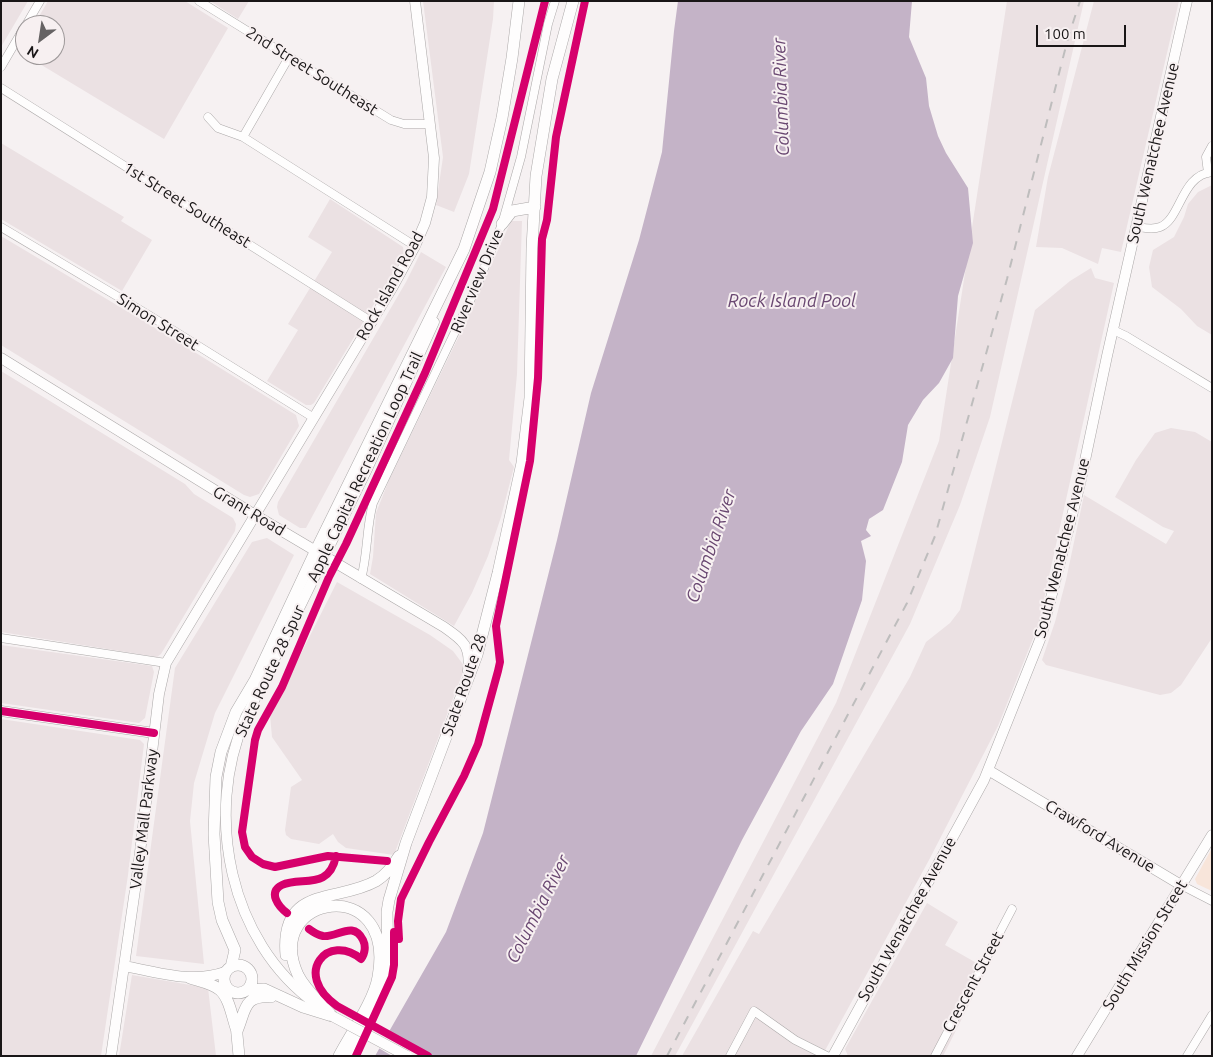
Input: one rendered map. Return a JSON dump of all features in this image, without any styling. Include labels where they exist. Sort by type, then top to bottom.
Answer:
[{"type":"highway","points":[[239,1056],[235,1013],[223,979],[235,950],[222,920],[218,902],[221,845],[216,777],[220,758],[236,712],[255,680],[320,554],[469,235],[490,172],[503,110],[519,1]]},
{"type":"highway","name":"State Route 28","points":[[351,1056],[379,996],[385,978],[388,958],[388,900],[406,843],[477,655],[522,463],[530,398],[532,248],[536,176],[552,79],[573,1]]},
{"type":"highway","points":[[509,199],[510,205],[520,209]]},
{"type":"highway","points":[[502,224],[510,212],[535,207]]},
{"type":"highway","points":[[332,1016],[299,985],[290,972],[285,951],[288,925],[298,911],[310,902],[321,897],[368,885],[380,878],[393,865],[406,843]]},
{"type":"highway","points":[[332,1016],[301,981],[294,962],[292,949],[297,929],[307,916],[323,906],[340,905],[358,912],[368,920],[378,939],[380,959],[374,992],[340,1056]]},
{"type":"highway","points":[[228,969],[241,966],[249,971],[252,981],[235,1013]]},
{"type":"highway","points":[[194,978],[220,990],[227,1001],[237,1031]]},
{"type":"highway","points":[[227,989],[239,994],[246,991],[264,989],[303,1007],[332,1016]]},
{"type":"highway","points":[[237,1031],[245,1007],[251,1000],[258,996],[270,996],[287,1000]]},
{"type":"main road","name":"Rock Island Road","points":[[255,516],[372,322],[415,246],[425,223],[432,197],[434,158],[415,1]]},
{"type":"main road","name":"South Wenatchee Avenue","points":[[833,1056],[988,770],[1041,636],[1080,484],[1187,1]]},
{"type":"main road","name":"Grant Road","points":[[1,358],[255,516],[425,615],[460,638],[470,655],[467,680]]},
{"type":"main road","name":"Valley Mall Parkway","points":[[111,1056],[138,869],[161,681],[166,663],[255,516]]},
{"type":"main road","name":"State Route 28 Spur","points":[[320,554],[238,738],[227,788],[226,817],[221,845],[226,878],[245,929],[259,954],[293,994],[314,1008],[407,1056]]},
{"type":"main road","points":[[1,711],[154,733]]},
{"type":"main road","name":"Crawford Avenue","points":[[988,770],[1181,885]]},
{"type":"main road","name":"South Mission Street","points":[[1077,1056],[1212,835]]},
{"type":"main road","points":[[124,966],[194,978],[227,989]]},
{"type":"main road","points":[[194,978],[217,975],[228,969]]},
{"type":"street","points":[[32,15],[40,1]]},
{"type":"street","name":"2nd Street Southeast","points":[[199,1],[391,120],[404,124],[430,124]]},
{"type":"street","name":"Riverview Drive","points":[[361,578],[373,503],[476,288],[502,224],[521,157],[548,24],[555,1]]},
{"type":"street","points":[[1,67],[15,43]]},
{"type":"street","points":[[243,136],[289,57]]},
{"type":"street","name":"1st Street Southeast","points":[[1,88],[372,322]]},
{"type":"street","points":[[208,117],[218,128],[243,136],[415,246]]},
{"type":"street","points":[[1136,227],[1160,227],[1168,222],[1190,186],[1196,179],[1210,172],[1206,157],[1212,146]]},
{"type":"street","name":"Simon Street","points":[[1,227],[314,418]]},
{"type":"street","points":[[1113,330],[1212,388]]},
{"type":"street","points":[[1,638],[166,663]]},
{"type":"street","name":"Crawford Avenue","points":[[1181,885],[1212,901]]},
{"type":"street","name":"Crescent Street","points":[[935,1056],[1012,909]]},
{"type":"street","points":[[730,1056],[754,1011],[796,1040],[827,1056]]},
{"type":"street","points":[[1187,1056],[1212,1015]]},
{"type":"shaded area","points":[[1,1],[28,1],[20,15],[15,15],[15,23],[1,47]]},
{"type":"shaded area","points":[[48,1],[185,1],[228,28],[164,139],[42,65],[65,65],[65,15],[40,15]]},
{"type":"shaded area","points":[[210,1],[249,1],[238,19]]},
{"type":"shaded area","points":[[423,1],[494,1],[493,19],[469,174],[454,212],[436,205],[443,157]]},
{"type":"shaded area","points":[[1007,1],[1084,1],[990,417],[960,505],[910,624],[675,1056],[651,1056],[836,703],[939,441]]},
{"type":"shaded area","points":[[1094,1],[1179,1],[1121,252],[1102,248],[1098,264],[1062,248],[1036,247],[1048,177]]},
{"type":"shaded area","points":[[1,143],[124,217],[121,221],[152,240],[122,291],[1,219]]},
{"type":"shaded area","points":[[1212,185],[1212,335],[1197,326],[1181,309],[1152,287],[1149,267],[1153,250],[1174,237],[1188,204],[1198,192]]},
{"type":"shaded area","points":[[330,199],[403,247],[404,255],[314,403],[306,405],[267,381],[298,330],[288,324],[332,252],[308,237]]},
{"type":"shaded area","points":[[511,221],[522,221],[517,374],[509,460],[514,467],[501,517],[488,556],[472,593],[454,626],[370,574],[376,513],[389,480],[459,336]]},
{"type":"shaded area","points":[[1,236],[296,415],[299,426],[259,494],[250,497],[244,495],[1,345]]},
{"type":"shaded area","points":[[421,252],[446,267],[306,528],[300,528],[279,515],[278,502],[406,282]]},
{"type":"shaded area","points":[[1091,268],[1095,278],[1114,283],[1038,626],[998,726],[929,860],[822,1056],[682,1056],[753,931],[759,934],[910,677],[926,642],[950,623],[960,610],[1035,310],[1070,281]]},
{"type":"shaded area","points":[[1,371],[185,484],[194,494],[233,518],[236,524],[235,531],[161,654],[157,657],[1,632]]},
{"type":"shaded area","points":[[1171,428],[1195,432],[1212,442],[1212,638],[1181,685],[1171,693],[1160,695],[1046,665],[1042,660],[1055,622],[1066,580],[1084,495],[1166,544],[1174,531],[1163,527],[1115,497],[1136,460],[1155,433]]},
{"type":"shaded area","points":[[267,538],[294,555],[215,713],[194,783],[190,821],[204,964],[136,956],[175,668],[252,542]]},
{"type":"shaded area","points":[[337,582],[430,635],[453,651],[465,667],[394,855],[346,848],[338,842],[333,834],[319,844],[291,839],[286,835],[285,830],[291,787],[302,780],[272,737],[270,715]]},
{"type":"shaded area","points":[[1,645],[152,666],[154,672],[145,718],[139,723],[1,703]]},
{"type":"shaded area","points":[[1,719],[140,740],[144,744],[128,875],[101,1056],[1,1056]]},
{"type":"shaded area","points":[[1212,848],[1212,891],[1197,884],[1195,879]]},
{"type":"shaded area","points":[[927,903],[958,922],[945,945],[987,969],[943,1056],[848,1056],[845,1049]]},
{"type":"shaded area","points":[[132,975],[208,988],[216,1056],[119,1056]]},
{"type":"water","name":"Rock Island Pool","points":[[678,1],[912,1],[909,37],[926,78],[929,106],[938,136],[946,153],[968,188],[973,243],[958,296],[953,358],[939,383],[923,400],[908,425],[902,462],[883,510],[869,519],[866,530],[871,536],[861,541],[866,561],[862,600],[833,684],[801,731],[742,840],[636,1056],[375,1056],[446,932],[483,833],[557,540],[591,393],[639,240],[662,152]]},
{"type":"pier","points":[[387,1030],[434,1056],[392,1056],[377,1047]]},
{"type":"railway","points":[[667,1056],[907,603],[935,536],[1007,279],[1068,38],[1080,1]]},
{"type":"cycle path","name":"Apple Capital Recreation Loop Trail","points":[[387,861],[328,856],[275,867],[263,864],[252,857],[245,847],[242,832],[255,740],[258,730],[282,687],[329,577],[425,373],[493,209],[545,1]]},
{"type":"cycle path","points":[[394,939],[399,939],[398,921],[401,899],[464,776],[478,744],[500,662],[496,626],[530,461],[538,378],[542,239],[547,220],[556,137],[585,1]]},
{"type":"cycle path","points":[[1,711],[154,733]]},
{"type":"cycle path","points":[[287,913],[276,899],[275,891],[282,885],[289,883],[321,878],[332,867],[336,856]]},
{"type":"cycle path","points":[[309,929],[323,936],[350,930],[359,934],[365,945],[361,959],[349,952],[337,950],[327,953],[320,960],[316,970],[317,981],[324,993],[337,1006],[428,1056]]},
{"type":"cycle path","points":[[356,1056],[392,977],[394,932]]},
{"type":"water label","name":"Columbia River","points":[[781,97]]},
{"type":"water label","name":"Columbia River","points":[[711,546]]},
{"type":"water label","name":"Columbia River","points":[[538,909]]}]
